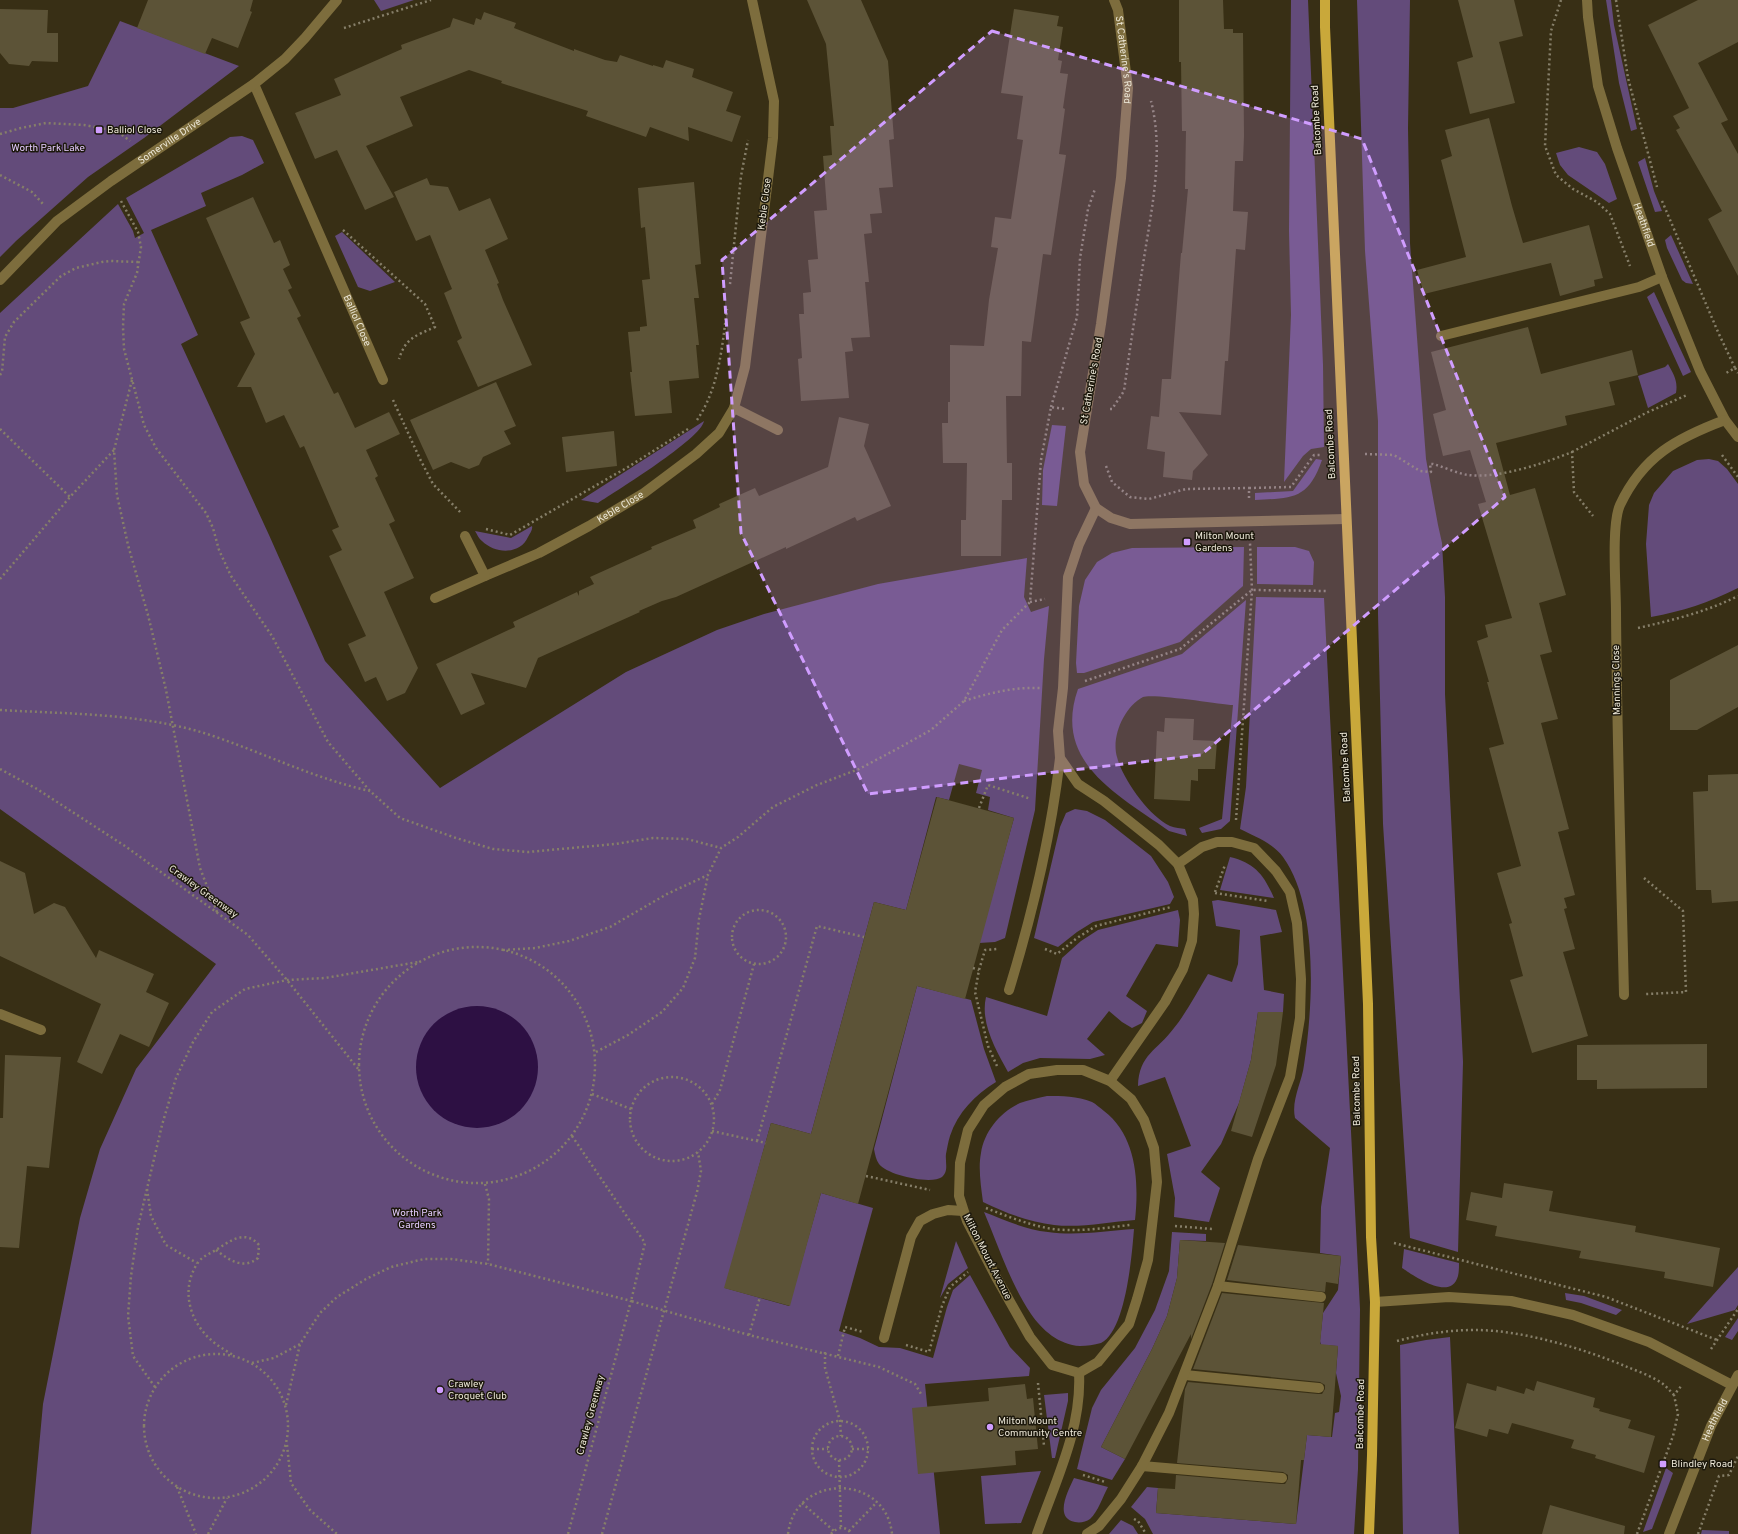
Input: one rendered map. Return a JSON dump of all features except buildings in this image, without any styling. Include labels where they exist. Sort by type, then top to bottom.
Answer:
[{"type":"main road","name":"Balcombe Road","points":[[1325,0],[1324,27],[1368,1004],[1371,1237],[1375,1302],[1369,1534]]},
{"type":"street","name":"Somerville Drive","points":[[0,280],[57,221],[148,155],[182,134],[254,84],[285,59],[337,0]]},
{"type":"street","name":"Keble Close","points":[[435,598],[538,553],[589,526],[644,493],[696,454],[719,433],[734,408],[745,367],[773,138],[774,102],[752,0]]},
{"type":"street","name":"St Catherine's Road","points":[[1096,508],[1084,484],[1080,452],[1102,324],[1121,178],[1128,88],[1118,10],[1114,0]]},
{"type":"street","name":"Heathfield","points":[[1587,0],[1598,86],[1617,148],[1662,277],[1706,386],[1725,420],[1738,437]]},
{"type":"street","name":"Balliol Close","points":[[254,84],[383,380]]},
{"type":"street","points":[[1441,336],[1638,287],[1662,277]]},
{"type":"street","points":[[734,408],[778,430]]},
{"type":"street","name":"Mannings Close","points":[[1624,995],[1616,632],[1615,531],[1619,506],[1631,483],[1646,465],[1663,450],[1681,438],[1725,420]]},
{"type":"street","points":[[1009,990],[1024,940],[1054,807],[1060,758],[1058,731],[1063,688],[1068,577],[1079,544],[1096,508],[1111,518],[1130,524],[1346,519]]},
{"type":"street","points":[[464,536],[485,576]]},
{"type":"street","points":[[1060,758],[1078,784],[1104,801],[1159,845],[1178,864],[1193,900],[1194,914],[1192,941],[1183,969],[1166,1002],[1110,1081]]},
{"type":"street","points":[[1087,1534],[1099,1526],[1121,1500],[1126,1489],[1142,1466],[1169,1413],[1185,1375],[1218,1286],[1258,1159],[1290,1078],[1300,1018],[1301,978],[1296,923],[1290,892],[1276,871],[1254,848],[1232,842],[1217,842],[1202,847],[1178,864]]},
{"type":"street","points":[[0,1014],[41,1030]]},
{"type":"street","name":"Milton Mount Avenue","points":[[1056,1070],[1083,1070],[1110,1081],[1131,1099],[1144,1120],[1154,1148],[1157,1182],[1153,1225],[1148,1260],[1138,1300],[1129,1324],[1098,1362],[1079,1373],[1052,1365],[1030,1337],[996,1277],[963,1211],[959,1196],[960,1163],[968,1130],[984,1106],[1005,1087],[1028,1074],[1056,1070]]},
{"type":"street","points":[[884,1338],[911,1237],[920,1221],[933,1214],[948,1210],[963,1211]]},
{"type":"street","points":[[1218,1286],[1321,1297]]},
{"type":"street","points":[[1375,1302],[1449,1297],[1511,1301],[1580,1318],[1648,1342],[1732,1385]]},
{"type":"street","points":[[1039,1534],[1062,1468],[1077,1415],[1080,1393],[1079,1373]]},
{"type":"street","points":[[1185,1375],[1319,1388]]},
{"type":"street","name":"Heathfield","points":[[1669,1534],[1712,1426],[1738,1375]]},
{"type":"street","points":[[1142,1466],[1282,1478]]},
{"type":"path","points":[[305,38],[347,27],[431,0]]},
{"type":"path","points":[[1561,0],[1551,31],[1545,146],[1556,175],[1573,189],[1597,202],[1610,214],[1638,287]]},
{"type":"path","points":[[1109,416],[1124,391],[1149,226],[1158,149],[1155,119],[1150,99]]},
{"type":"path","points":[[0,134],[20,128],[46,124],[84,125],[117,131],[148,155]]},
{"type":"path","points":[[730,288],[741,176],[748,138]]},
{"type":"path","points":[[0,175],[32,192],[57,221]]},
{"type":"path","points":[[111,181],[138,232],[141,246],[140,262],[137,274],[124,304],[122,327],[124,349],[144,425],[156,448],[206,513],[214,528],[219,550],[232,576],[272,636],[328,742],[370,791],[400,818],[456,838],[493,849],[528,852],[569,849],[653,838],[686,839],[721,848]]},
{"type":"path","points":[[596,1052],[628,1035],[662,1012],[683,988],[695,958],[699,919],[708,875],[721,848],[738,837],[773,807],[817,784],[859,769],[931,730],[964,701],[1002,630],[1030,602],[1041,460],[1051,407],[1077,317],[1080,258],[1088,209],[1097,183]]},
{"type":"path","points":[[321,237],[341,227],[425,304],[435,327],[408,340],[402,349],[398,362],[398,374],[383,380],[433,484],[474,526],[510,534],[628,467],[694,425],[706,406],[714,383],[728,303]]},
{"type":"path","points":[[0,375],[2,372],[5,337],[14,322],[61,276],[76,268],[102,262],[140,262]]},
{"type":"path","points":[[1735,368],[1738,373]]},
{"type":"path","points":[[132,380],[114,450],[117,496],[128,546],[148,615],[173,725],[200,868],[217,912]]},
{"type":"path","points":[[1684,388],[1703,428],[1738,476]]},
{"type":"path","points":[[1051,407],[1087,411],[1112,409]]},
{"type":"path","points":[[0,429],[70,497]]},
{"type":"path","points":[[0,579],[70,497],[114,450]]},
{"type":"path","points":[[1106,464],[1112,482],[1130,497],[1149,499],[1186,489],[1291,487],[1314,455],[1344,453],[1394,455],[1420,471],[1431,472],[1430,464],[1433,464],[1467,475],[1485,476],[1551,461],[1572,452],[1574,492],[1597,521],[1615,531]]},
{"type":"path","points":[[1215,893],[1232,842],[1236,822],[1252,590],[1249,521],[1250,488]]},
{"type":"path","points":[[464,536],[474,526]]},
{"type":"path","points":[[964,701],[989,693],[1028,687],[1063,688],[1180,649],[1252,590],[1350,592]]},
{"type":"path","points":[[1616,632],[1680,619],[1706,610],[1738,596]]},
{"type":"path","points":[[0,710],[114,716],[173,725],[204,733],[315,776],[370,791]]},
{"type":"path","name":"Crawley Greenway","points":[[0,769],[37,789],[125,846],[248,935],[288,980],[359,1070]]},
{"type":"path","points":[[979,808],[988,785],[1054,807]]},
{"type":"path","points":[[503,950],[535,948],[569,941],[610,927],[667,894],[708,875]]},
{"type":"path","points":[[1621,875],[1641,875],[1683,912],[1686,992],[1624,995]]},
{"type":"path","points":[[1057,954],[1077,938],[1096,926],[1215,893],[1293,905]]},
{"type":"path","points":[[760,909],[773,913],[782,922],[786,934],[786,940],[778,957],[767,963],[754,964],[742,959],[737,954],[731,935],[736,921],[746,913],[760,909]]},
{"type":"path","points":[[757,1141],[817,926],[864,937]]},
{"type":"path","points":[[482,947],[503,950],[523,956],[546,969],[566,986],[581,1008],[591,1032],[596,1052],[595,1076],[592,1094],[587,1109],[572,1136],[559,1151],[526,1173],[495,1183],[485,1184],[440,1178],[418,1168],[398,1153],[382,1136],[370,1115],[362,1092],[359,1070],[360,1047],[366,1026],[375,1006],[387,988],[397,978],[421,962],[440,953],[461,948],[482,947]]},
{"type":"path","points":[[155,1387],[133,1356],[128,1316],[131,1276],[138,1228],[162,1125],[176,1078],[193,1042],[212,1012],[245,989],[288,980],[325,978],[421,962]]},
{"type":"path","points":[[711,1105],[720,1090],[754,964]]},
{"type":"path","points":[[972,968],[979,970]]},
{"type":"path","points":[[975,992],[988,1046]]},
{"type":"path","points":[[671,1077],[680,1078],[696,1084],[708,1097],[714,1122],[712,1131],[704,1146],[698,1152],[690,1157],[673,1161],[664,1160],[648,1154],[636,1141],[630,1125],[631,1109],[635,1099],[646,1086],[654,1081],[671,1077]]},
{"type":"path","points":[[592,1094],[631,1109]]},
{"type":"path","points":[[712,1131],[766,1143]]},
{"type":"path","name":"Crawley Greenway","points":[[568,1534],[645,1243],[572,1136]]},
{"type":"path","points":[[602,1534],[697,1192],[701,1171],[698,1152]]},
{"type":"path","points":[[866,1176],[959,1196],[998,1213],[1048,1228],[1071,1230],[1130,1225],[1153,1225],[1235,1231]]},
{"type":"path","points":[[485,1184],[489,1199],[488,1264]]},
{"type":"path","points":[[147,1187],[150,1216],[166,1245],[197,1263]]},
{"type":"path","points":[[216,1250],[231,1261],[245,1264],[258,1258],[259,1244],[254,1238],[235,1238],[216,1250],[197,1263],[191,1276],[188,1291],[189,1306],[197,1324],[210,1340],[235,1356],[252,1363],[273,1381],[286,1405],[289,1430],[287,1443],[281,1459],[272,1473],[259,1485],[244,1493],[228,1498],[210,1498],[192,1494],[176,1487],[160,1472],[148,1452],[144,1430],[146,1407],[155,1387],[168,1372],[184,1361],[202,1355],[221,1354],[235,1356]]},
{"type":"path","points":[[286,1405],[300,1344],[320,1313],[337,1297],[366,1279],[390,1267],[424,1259],[451,1259],[488,1264],[630,1301],[750,1335],[879,1366],[915,1384],[921,1394]]},
{"type":"path","points":[[838,1356],[845,1327],[929,1352],[942,1306],[950,1287],[974,1269]]},
{"type":"path","points":[[750,1335],[760,1297]]},
{"type":"path","points":[[1674,1394],[1699,1367],[1738,1309]]},
{"type":"path","points":[[1374,1348],[1418,1335],[1437,1332],[1476,1330],[1524,1335],[1599,1356],[1643,1373],[1663,1384],[1674,1394],[1678,1414],[1673,1436],[1637,1534]]},
{"type":"path","points":[[252,1363],[274,1358],[300,1344]]},
{"type":"path","points":[[825,1352],[824,1368],[840,1421],[841,1436]]},
{"type":"path","points":[[1037,1378],[1044,1447]]},
{"type":"path","points":[[840,1421],[852,1424],[862,1432],[867,1440],[868,1449],[867,1458],[856,1472],[848,1476],[840,1477],[830,1475],[820,1468],[813,1457],[812,1449],[813,1440],[820,1429],[831,1423],[840,1421]]},
{"type":"path","points":[[841,1436],[847,1439],[852,1445],[852,1449],[846,1458],[839,1460],[831,1456],[828,1450],[830,1442],[841,1436]]},
{"type":"path","points":[[287,1443],[291,1483],[310,1510],[337,1534]]},
{"type":"path","points":[[812,1449],[828,1450]]},
{"type":"path","points":[[852,1449],[868,1449]]},
{"type":"path","points":[[1698,1534],[1719,1476],[1730,1475],[1738,1456]]},
{"type":"path","points":[[839,1460],[841,1528]]},
{"type":"path","points":[[1062,1468],[1126,1489]]},
{"type":"path","points":[[176,1487],[196,1534]]},
{"type":"path","points":[[788,1534],[788,1526],[802,1503],[813,1494],[826,1489],[840,1487],[860,1491],[877,1502],[886,1516],[892,1534]]},
{"type":"path","points":[[208,1534],[228,1498]]},
{"type":"path","points":[[831,1534],[841,1528],[850,1532],[877,1502]]},
{"type":"path","points":[[802,1503],[834,1531]]},
{"type":"highlighted area","points":[[992,31],[1362,139],[1505,497],[1201,755],[868,794],[741,533],[722,260]]},
{"type":"green space","points":[[374,0],[414,0],[381,11]]},
{"type":"green space","points":[[1291,0],[1308,0],[1323,365],[1324,447],[1311,449],[1303,456],[1284,482],[1291,315],[1289,231]]},
{"type":"green space","points":[[1357,0],[1410,0],[1408,128],[1410,243],[1426,459],[1442,543],[1445,597],[1445,694],[1463,1062],[1458,1252],[1410,1238],[1383,824],[1378,614],[1378,421],[1365,251]]},
{"type":"green space","points":[[1606,0],[1611,0],[1614,25],[1637,129],[1631,131],[1619,83]]},
{"type":"green space","name":"Worth Park Lake","points":[[120,21],[239,66],[144,138],[88,177],[0,257],[0,108],[13,108],[88,86]]},
{"type":"green space","name":"Worth Park Gardens","points":[[242,136],[253,140],[264,163],[242,175],[201,193],[206,206],[151,230],[198,335],[181,344],[325,661],[440,788],[626,672],[717,630],[764,614],[878,584],[1027,558],[1024,597],[1031,612],[1049,606],[1044,659],[1035,810],[1005,938],[995,942],[979,943],[1014,818],[988,810],[990,797],[976,793],[982,770],[959,764],[949,800],[936,797],[906,910],[874,902],[811,1134],[771,1123],[725,1288],[789,1306],[821,1193],[873,1208],[839,1331],[860,1338],[879,1347],[900,1348],[933,1358],[953,1290],[970,1275],[1010,1347],[1030,1368],[1029,1376],[925,1384],[940,1534],[31,1534],[43,1404],[80,1218],[100,1149],[136,1069],[216,964],[0,809],[0,313],[118,204],[133,231],[135,238],[144,233],[126,198],[230,137]]},
{"type":"green space","points":[[1579,147],[1597,152],[1605,164],[1617,199],[1609,203],[1568,175],[1560,165],[1556,153]]},
{"type":"green space","points":[[1645,158],[1654,191],[1662,211],[1655,212],[1638,162]]},
{"type":"green space","points":[[342,232],[395,282],[370,291],[358,287],[335,236]]},
{"type":"green space","points":[[1671,235],[1693,284],[1686,283],[1682,280],[1667,248],[1665,240]]},
{"type":"green space","points":[[1654,292],[1691,372],[1683,376],[1647,297]]},
{"type":"green space","points":[[1668,364],[1676,381],[1676,393],[1648,408],[1638,376],[1665,367]]},
{"type":"green space","points":[[704,421],[689,440],[639,477],[598,503],[581,500]]},
{"type":"green space","points":[[1052,425],[1066,426],[1057,506],[1042,505],[1043,470]]},
{"type":"green space","points":[[1316,459],[1322,460],[1311,483],[1304,490],[1289,497],[1255,500],[1255,493],[1293,491]]},
{"type":"green space","points":[[1709,459],[1718,461],[1727,469],[1738,484],[1738,588],[1695,606],[1651,617],[1646,544],[1649,505],[1654,493],[1673,471],[1697,460]]},
{"type":"green space","points":[[532,526],[531,532],[524,543],[513,550],[507,551],[487,545],[480,539],[475,531],[511,538]]},
{"type":"green space","points":[[1244,547],[1243,586],[1180,642],[1084,673],[1077,673],[1076,663],[1079,606],[1085,580],[1097,562],[1112,553],[1132,548]]},
{"type":"green space","points":[[1257,547],[1295,547],[1309,551],[1314,562],[1313,585],[1257,584]]},
{"type":"green space","points":[[1256,597],[1324,598],[1360,1309],[1358,1469],[1354,1534],[1153,1534],[1145,1519],[1131,1507],[1147,1487],[1158,1488],[1156,1513],[1296,1524],[1307,1435],[1332,1437],[1335,1413],[1339,1412],[1341,1396],[1336,1373],[1338,1346],[1321,1345],[1320,1341],[1323,1313],[1338,1290],[1341,1256],[1320,1253],[1321,1207],[1330,1148],[1295,1118],[1294,1111],[1294,1105],[1304,1065],[1310,1015],[1311,986],[1308,929],[1303,902],[1295,878],[1283,857],[1269,844],[1240,829],[1246,787]]},
{"type":"green space","points":[[1246,600],[1230,821],[1221,829],[1202,833],[1199,828],[1222,819],[1233,705],[1159,696],[1143,697],[1130,708],[1125,715],[1118,732],[1116,741],[1117,757],[1120,766],[1131,786],[1154,814],[1170,826],[1185,829],[1187,836],[1169,831],[1111,790],[1095,774],[1082,757],[1074,737],[1072,715],[1078,689],[1182,654]]},
{"type":"green space","points":[[1075,809],[1087,811],[1105,820],[1151,856],[1168,882],[1174,897],[1170,904],[1093,922],[1058,947],[1034,938],[1060,827],[1066,813]]},
{"type":"green space","points":[[1230,857],[1246,863],[1258,871],[1274,898],[1220,890]]},
{"type":"green space","points":[[1218,900],[1276,910],[1282,932],[1260,936],[1264,990],[1284,994],[1283,1012],[1258,1012],[1251,1060],[1239,1103],[1221,1144],[1201,1172],[1220,1188],[1209,1222],[1174,1217],[1175,1198],[1167,1154],[1191,1146],[1165,1077],[1138,1086],[1139,1075],[1145,1060],[1179,1022],[1208,974],[1232,982],[1238,964],[1240,930],[1216,926],[1212,901]]},
{"type":"green space","points":[[1178,910],[1180,920],[1178,947],[1156,944],[1126,996],[1147,1011],[1142,1023],[1132,1028],[1109,1011],[1087,1039],[1105,1055],[1090,1059],[1040,1058],[1023,1063],[1008,1072],[994,1045],[987,1026],[985,1017],[986,997],[1047,1016],[1062,958],[1081,941],[1098,930]]},
{"type":"green space","points":[[917,986],[971,1000],[984,1049],[996,1082],[974,1098],[958,1119],[949,1138],[944,1175],[936,1179],[929,1180],[909,1178],[891,1172],[879,1164],[874,1149]]},
{"type":"green space","points":[[1047,1096],[1075,1097],[1092,1102],[1115,1121],[1123,1133],[1133,1161],[1136,1176],[1135,1220],[1084,1225],[1054,1225],[1036,1222],[1000,1210],[983,1202],[980,1178],[980,1159],[983,1145],[989,1130],[1000,1117],[1013,1107],[1023,1102]]},
{"type":"green space","points":[[984,1212],[1024,1227],[1048,1232],[1080,1233],[1134,1229],[1132,1256],[1126,1291],[1122,1308],[1110,1336],[1098,1344],[1083,1346],[1072,1345],[1058,1340],[1040,1326],[1017,1290]]},
{"type":"green space","points":[[1172,1232],[1206,1234],[1206,1241],[1180,1240],[1177,1278],[1167,1316],[1152,1349],[1101,1447],[1125,1459],[1112,1480],[1077,1469],[1092,1408],[1101,1390],[1135,1348],[1155,1310],[1169,1271]]},
{"type":"green space","points":[[956,1241],[968,1268],[948,1284],[940,1298]]},
{"type":"green space","points":[[1404,1249],[1459,1263],[1458,1276],[1454,1283],[1448,1287],[1432,1285],[1402,1268]]},
{"type":"green space","points":[[1738,1267],[1738,1305],[1735,1310],[1687,1324]]},
{"type":"green space","points":[[1565,1293],[1584,1296],[1622,1310],[1616,1315],[1581,1303],[1566,1300]]},
{"type":"green space","points":[[1738,1318],[1738,1331],[1732,1340],[1725,1337]]},
{"type":"green space","points":[[1450,1337],[1459,1534],[1403,1534],[1400,1345]]},
{"type":"green space","points":[[1068,1393],[1068,1401],[1055,1458],[1052,1458],[1044,1395]]},
{"type":"green space","points":[[1666,1468],[1673,1473],[1652,1529],[1643,1532]]},
{"type":"green space","points":[[1041,1471],[1021,1523],[985,1524],[981,1476]]},
{"type":"green space","points":[[1074,1478],[1108,1487],[1093,1516],[1083,1522],[1075,1522],[1068,1519],[1065,1515],[1064,1503]]},
{"type":"green space","points":[[1121,1520],[1133,1526],[1138,1534],[1109,1534]]},
{"type":"green space","points":[[1702,1530],[1729,1531],[1729,1534],[1701,1534]]},
{"type":"shaded area","points":[[477,1006],[500,1010],[511,1016],[520,1024],[528,1033],[534,1044],[538,1067],[534,1090],[528,1101],[520,1110],[511,1118],[500,1124],[477,1128],[454,1124],[443,1118],[434,1110],[426,1101],[420,1090],[416,1067],[420,1044],[426,1033],[434,1024],[443,1016],[454,1010]]},
{"type":"place","name":"Balliol Close","points":[[99,130]]},
{"type":"place","name":"Milton Mount Gardens","points":[[1187,542]]},
{"type":"place","name":"Crawley Croquet Club","points":[[440,1390]]},
{"type":"place","name":"Milton Mount Community Centre","points":[[990,1427]]},
{"type":"place","name":"Blindley Road","points":[[1663,1464]]}]
